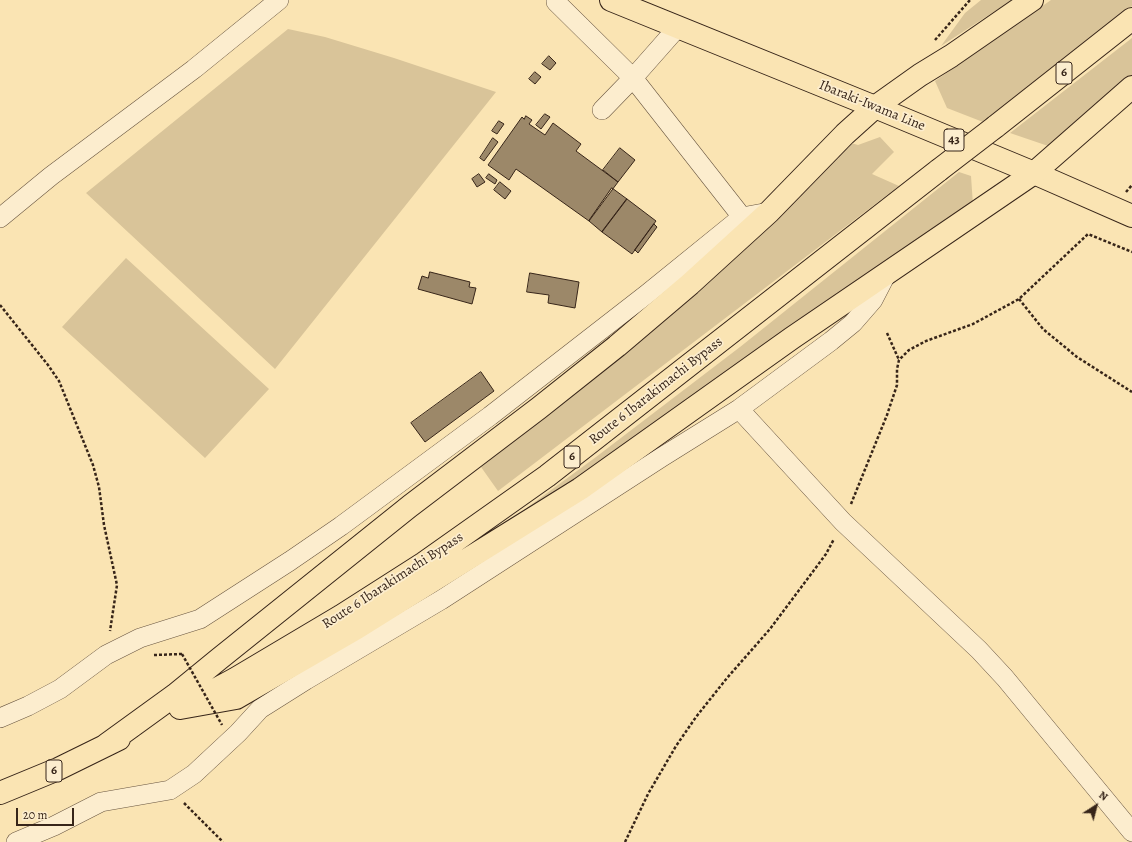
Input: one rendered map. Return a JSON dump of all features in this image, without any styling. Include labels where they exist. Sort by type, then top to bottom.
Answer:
[{"type":"main road","name":"Ibaraki-Iwama Line","points":[[611,0],[875,107],[1034,173],[1132,216]]},
{"type":"main road","points":[[106,745],[175,695],[410,506],[539,408],[617,346],[690,284],[769,212],[846,134],[875,107],[1032,0]]},
{"type":"main road","name":"Route 6 Ibarakimachi Bypass","points":[[0,793],[58,769],[235,679],[341,616],[424,563],[547,476],[1132,19]]},
{"type":"main road","points":[[180,708],[236,698],[357,628],[580,489],[792,338],[1034,173],[1132,87]]},
{"type":"street","points":[[0,218],[51,176],[194,69],[279,0]]},
{"type":"street","points":[[556,0],[556,2],[633,78],[742,217]]},
{"type":"street","points":[[602,110],[633,78],[678,27]]},
{"type":"street","points":[[0,718],[28,706],[60,689],[106,655],[140,638],[200,619],[290,561],[341,526],[490,416],[647,294],[742,217],[769,212]]},
{"type":"street","points":[[16,842],[54,826],[101,802],[170,790],[194,774],[238,733],[260,709],[441,600],[739,409],[853,323],[873,300],[887,273]]},
{"type":"street","points":[[739,409],[843,522],[979,650],[1005,678],[1132,832]]},
{"type":"path","points":[[934,42],[970,0]]},
{"type":"path","points":[[625,842],[648,794],[676,746],[696,717],[727,678],[770,629],[826,554],[858,489],[887,415],[897,385],[897,369],[899,360],[909,350],[926,341],[973,324],[1019,298],[1088,234],[1132,252]]},
{"type":"path","points":[[1019,298],[1043,329],[1077,357],[1132,392]]},
{"type":"path","points":[[0,305],[59,381],[93,465],[99,487],[104,525],[117,585],[106,655]]},
{"type":"path","points":[[887,333],[899,360]]},
{"type":"path","points":[[152,655],[182,654],[222,725]]},
{"type":"path","points":[[170,790],[223,842]]},
{"type":"shaded area","points":[[981,0],[1012,0],[941,46],[965,13]]},
{"type":"shaded area","points":[[1051,0],[1132,0],[1132,6],[983,122],[947,108],[935,81]]},
{"type":"shaded area","points":[[288,29],[325,37],[496,92],[275,369],[86,193]]},
{"type":"shaded area","points":[[1132,38],[1132,76],[1054,148],[1010,133]]},
{"type":"shaded area","points":[[880,137],[894,152],[872,174],[899,186],[498,491],[481,467],[642,335],[763,229],[851,143],[858,145]]},
{"type":"shaded area","points":[[959,172],[971,176],[973,205],[560,495],[513,518],[596,457],[740,347]]},
{"type":"shaded area","points":[[126,258],[269,389],[205,458],[62,327]]},
{"type":"building","points":[[549,56],[556,63],[550,70],[542,64]]},
{"type":"building","points":[[535,72],[541,77],[535,84],[529,79]]},
{"type":"building","points":[[545,114],[550,117],[541,129],[536,125]]},
{"type":"building","points":[[526,116],[532,120],[529,124],[545,135],[553,123],[581,144],[576,151],[618,182],[589,221],[516,169],[509,180],[488,165],[522,117],[524,119]]},
{"type":"building","points":[[499,121],[504,124],[497,134],[492,131]]},
{"type":"building","points":[[493,138],[498,142],[484,161],[480,158]]},
{"type":"building","points":[[620,148],[635,160],[618,182],[603,170]]},
{"type":"building","points":[[479,174],[485,182],[477,187],[472,179]]},
{"type":"building","points":[[489,174],[497,180],[495,184],[486,178]]},
{"type":"building","points":[[500,182],[511,191],[505,199],[494,190]]},
{"type":"building","points":[[612,188],[627,199],[602,232],[589,221]]},
{"type":"building","points":[[627,199],[656,221],[632,254],[602,232]]},
{"type":"building","points":[[654,224],[657,227],[638,253],[635,250]]},
{"type":"building","points":[[430,272],[470,282],[469,287],[476,288],[472,304],[418,289],[422,276],[428,278]]},
{"type":"building","points":[[530,273],[579,282],[575,308],[548,303],[549,295],[527,292]]},
{"type":"building","points":[[481,372],[494,391],[425,442],[411,423]]}]
